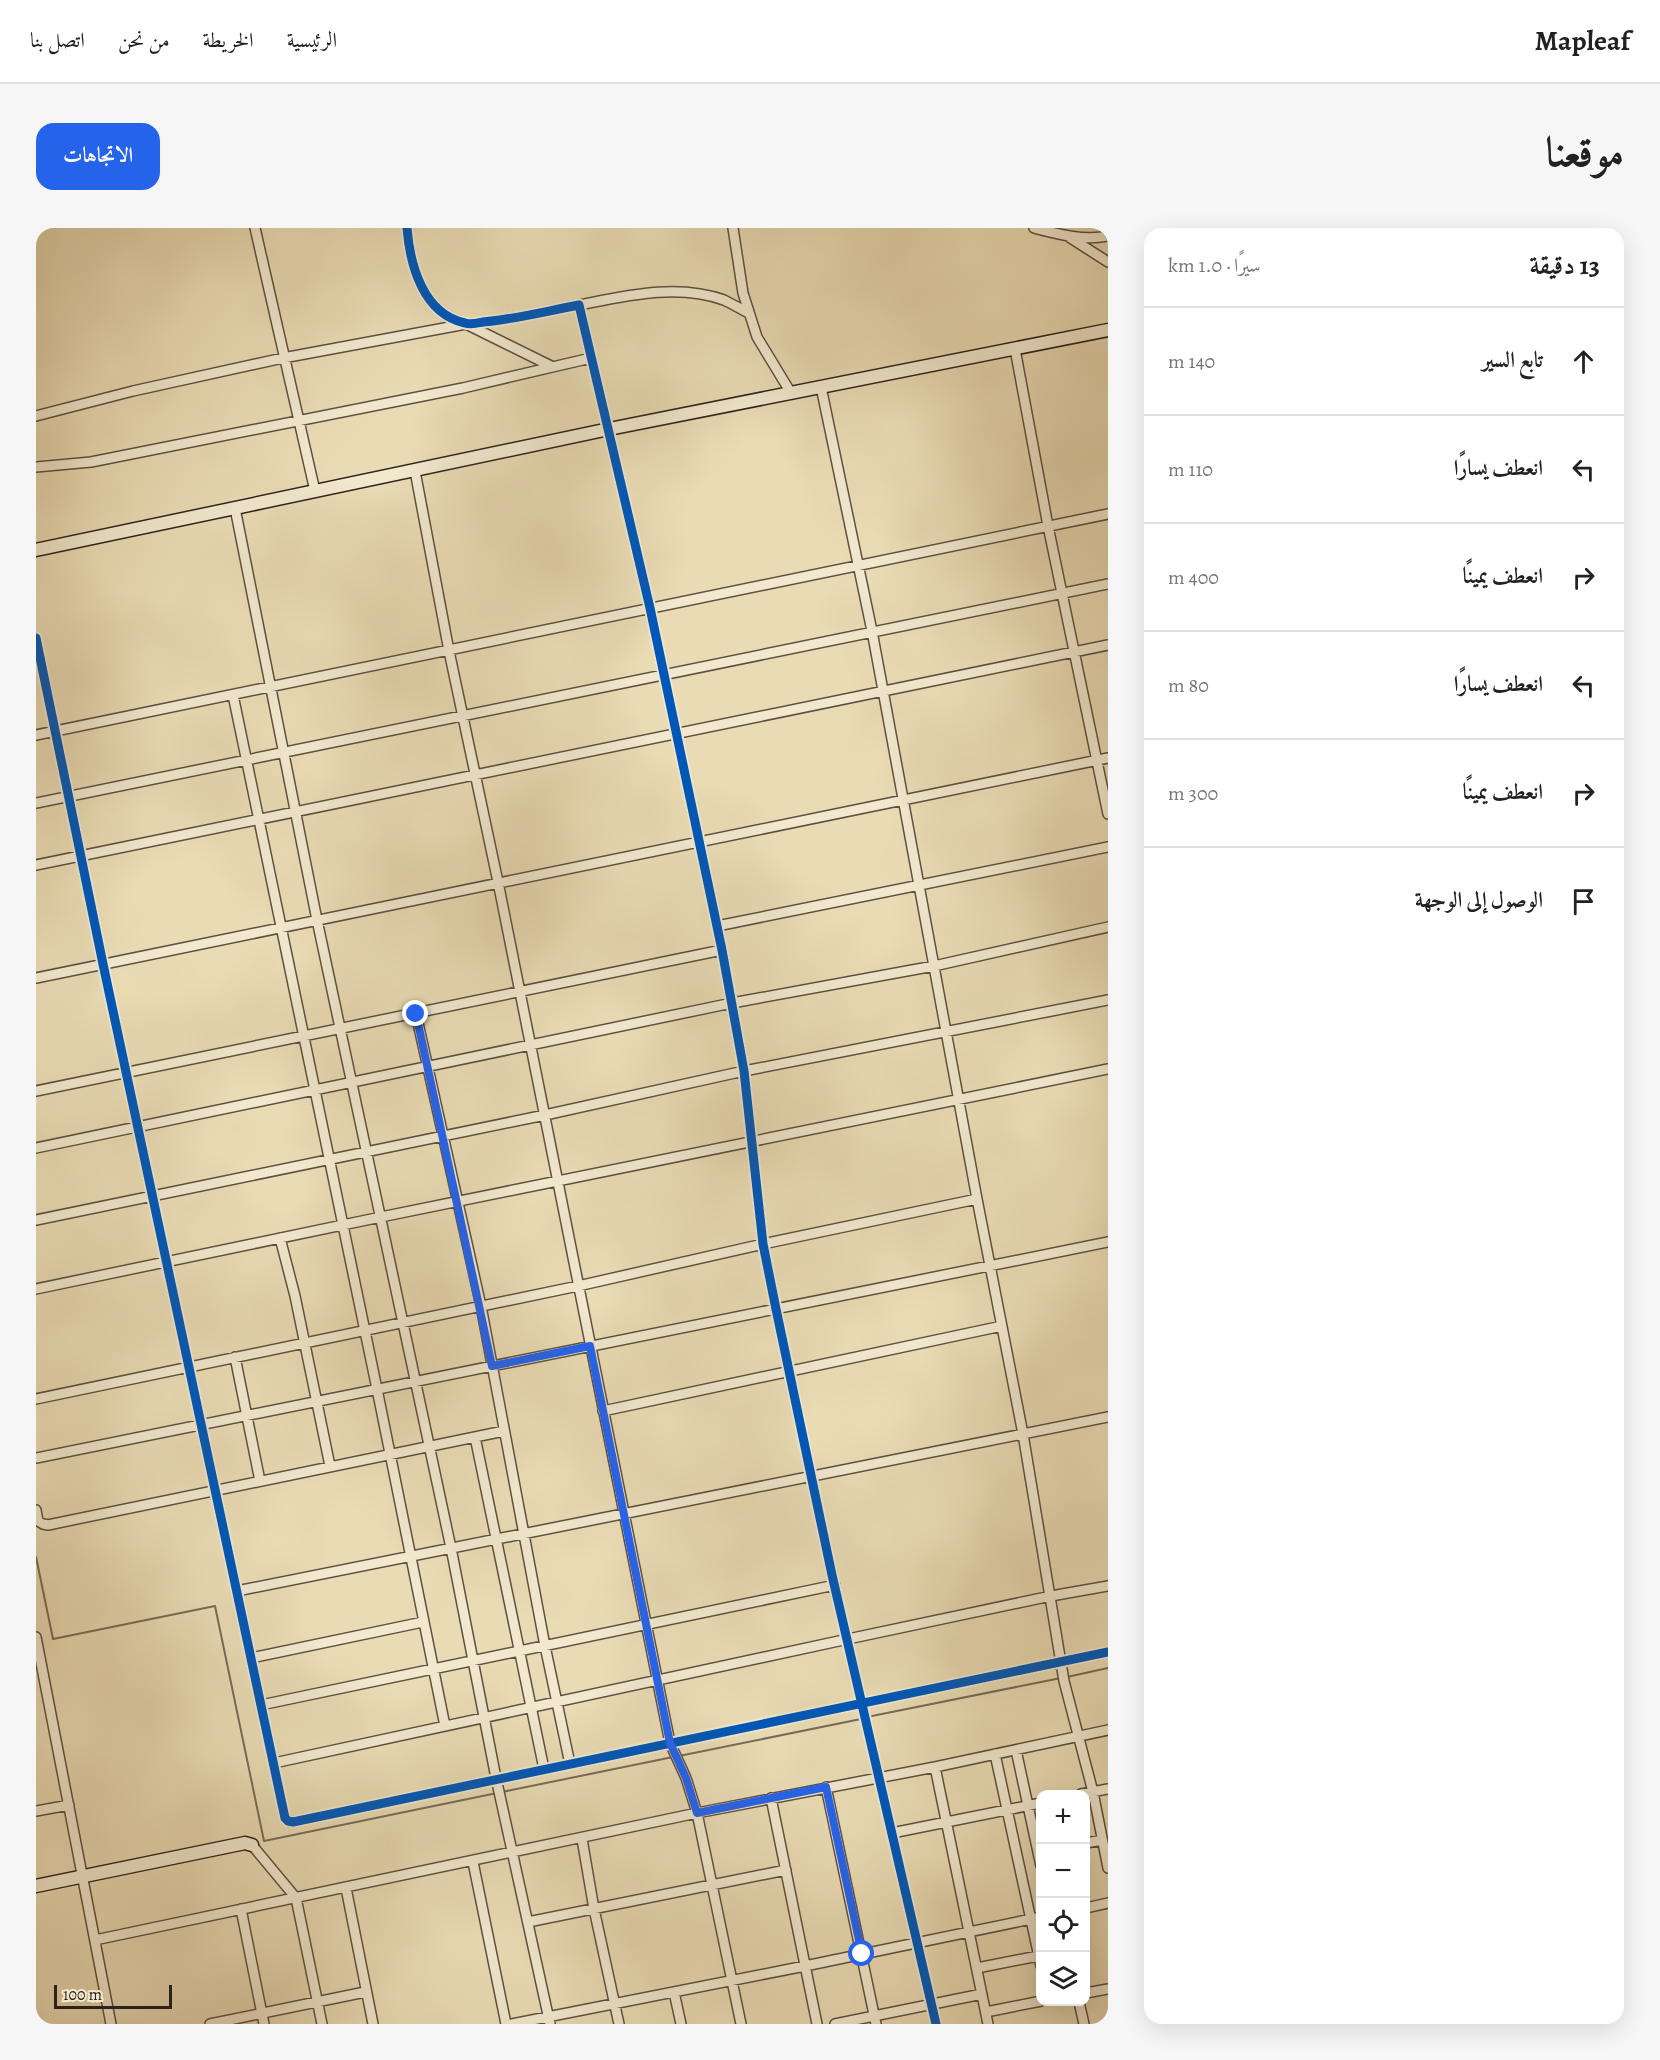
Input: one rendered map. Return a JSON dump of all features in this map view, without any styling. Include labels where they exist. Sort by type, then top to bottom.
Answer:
[{"type":"street","points":[[255,228],[315,491]]},
{"type":"street","points":[[407,228],[414,269],[432,304],[449,316],[551,366]]},
{"type":"street","points":[[733,228],[743,293],[757,337],[791,393]]},
{"type":"street","points":[[1034,228],[1066,236],[1108,236]]},
{"type":"street","points":[[1059,228],[1066,236],[1108,262]]},
{"type":"street","points":[[36,416],[133,391],[284,358],[651,292],[687,292],[723,300],[749,313]]},
{"type":"street","points":[[579,305],[650,608],[722,950],[744,1071],[763,1244],[776,1309],[835,1585],[936,2024]]},
{"type":"street","points":[[36,550],[609,429],[1108,330]]},
{"type":"street","points":[[1015,349],[1048,526],[1108,814]]},
{"type":"street","points":[[36,467],[91,462],[464,388],[591,358]]},
{"type":"street","points":[[820,387],[873,631],[977,1199],[1023,1434],[1066,1687],[1093,1792],[1108,1868]]},
{"type":"street","points":[[415,471],[449,651],[498,882],[670,1743],[686,1778],[697,1813],[741,2024]]},
{"type":"street","points":[[235,508],[317,920],[451,1548],[496,1778],[549,2020]]},
{"type":"street","points":[[36,735],[1108,514]]},
{"type":"street","points":[[36,803],[1108,584]]},
{"type":"street","points":[[36,638],[103,964],[285,1818],[288,1821],[293,1822],[1108,1652]]},
{"type":"street","points":[[36,865],[1108,645]]},
{"type":"street","points":[[233,695],[445,1726]]},
{"type":"street","points":[[36,978],[1108,758]]},
{"type":"street","points":[[717,926],[1108,847]]},
{"type":"street","points":[[36,1148],[732,1003],[934,966],[1108,927]]},
{"type":"street","points":[[36,1091],[722,950]]},
{"type":"street","points":[[36,1220],[545,1115],[744,1071],[1108,1000]]},
{"type":"street","points":[[416,1014],[481,1306],[545,1646],[570,1764]]},
{"type":"street","points":[[36,1289],[1108,1068]]},
{"type":"street","points":[[36,1399],[578,1286],[977,1199]]},
{"type":"street","points":[[280,1238],[330,1466]]},
{"type":"street","points":[[36,1458],[1108,1242]]},
{"type":"street","points":[[603,1411],[1002,1326]]},
{"type":"street","points":[[235,1357],[260,1480]]},
{"type":"street","points":[[237,1591],[1108,1417]]},
{"type":"street","points":[[36,1510],[38,1521],[48,1524],[504,1431]]},
{"type":"street","points":[[475,1437],[544,1769]]},
{"type":"street","points":[[261,1705],[835,1585]]},
{"type":"street","points":[[274,1763],[657,1679],[1108,1586]]},
{"type":"street","points":[[251,1658],[423,1622]]},
{"type":"street","points":[[36,1637],[111,2024]]},
{"type":"street","points":[[94,1940],[697,1813],[935,1767],[1108,1730]]},
{"type":"street","points":[[1016,1750],[1037,1844]]},
{"type":"street","points":[[512,2024],[549,2020],[615,2003],[1036,1918],[1007,1810],[995,1754]]},
{"type":"street","points":[[935,1767],[988,2024]]},
{"type":"street","points":[[826,1787],[875,2020]]},
{"type":"street","points":[[1090,1792],[1108,1789]]},
{"type":"street","points":[[771,1798],[817,2024]]},
{"type":"street","points":[[892,1833],[1036,1804]]},
{"type":"street","points":[[36,1811],[69,1805]]},
{"type":"street","points":[[582,1839],[594,1909],[619,2024]]},
{"type":"street","points":[[1090,1842],[1102,1840]]},
{"type":"street","points":[[36,1886],[245,1844],[252,1845],[296,1898],[322,2024]]},
{"type":"street","points":[[473,1862],[506,2024]]},
{"type":"street","points":[[528,1922],[786,1870]]},
{"type":"street","points":[[346,1888],[373,2024]]},
{"type":"street","points":[[1090,1907],[1108,1903]]},
{"type":"street","points":[[241,1909],[263,2019]]},
{"type":"street","points":[[977,1968],[1036,1961]]},
{"type":"street","points":[[1090,1992],[1108,1989]]},
{"type":"street","points":[[210,2024],[263,2019],[317,2002],[366,1992]]},
{"type":"street","points":[[674,1992],[681,2024]]},
{"type":"street","points":[[835,2024],[875,2020],[931,2004],[982,1994]]},
{"type":"street","points":[[986,2012],[1036,2002]]},
{"type":"street","points":[[1080,2006],[1084,2024]]},
{"type":"waterway","points":[[36,1557],[53,1639],[215,1606],[264,1841],[497,1793]]},
{"type":"waterway","points":[[1067,1677],[1108,1668]]},
{"type":"waterway","points":[[867,1717],[1061,1678]]},
{"type":"waterway","points":[[679,1756],[861,1719]]},
{"type":"waterway","points":[[502,1792],[673,1757]]},
{"type":"cycle path","points":[[407,228],[411,257],[421,286],[439,310],[451,318],[474,324],[579,305],[650,608],[722,950],[744,1071],[763,1244],[776,1309],[832,1575],[936,2024]]},
{"type":"cycle path","points":[[36,638],[103,964],[285,1818],[288,1821],[293,1822],[1108,1652]]},
{"type":"route","points":[[416,1014],[481,1306],[492,1366],[590,1346],[670,1743],[686,1778],[697,1813],[826,1787],[862,1954]]}]
